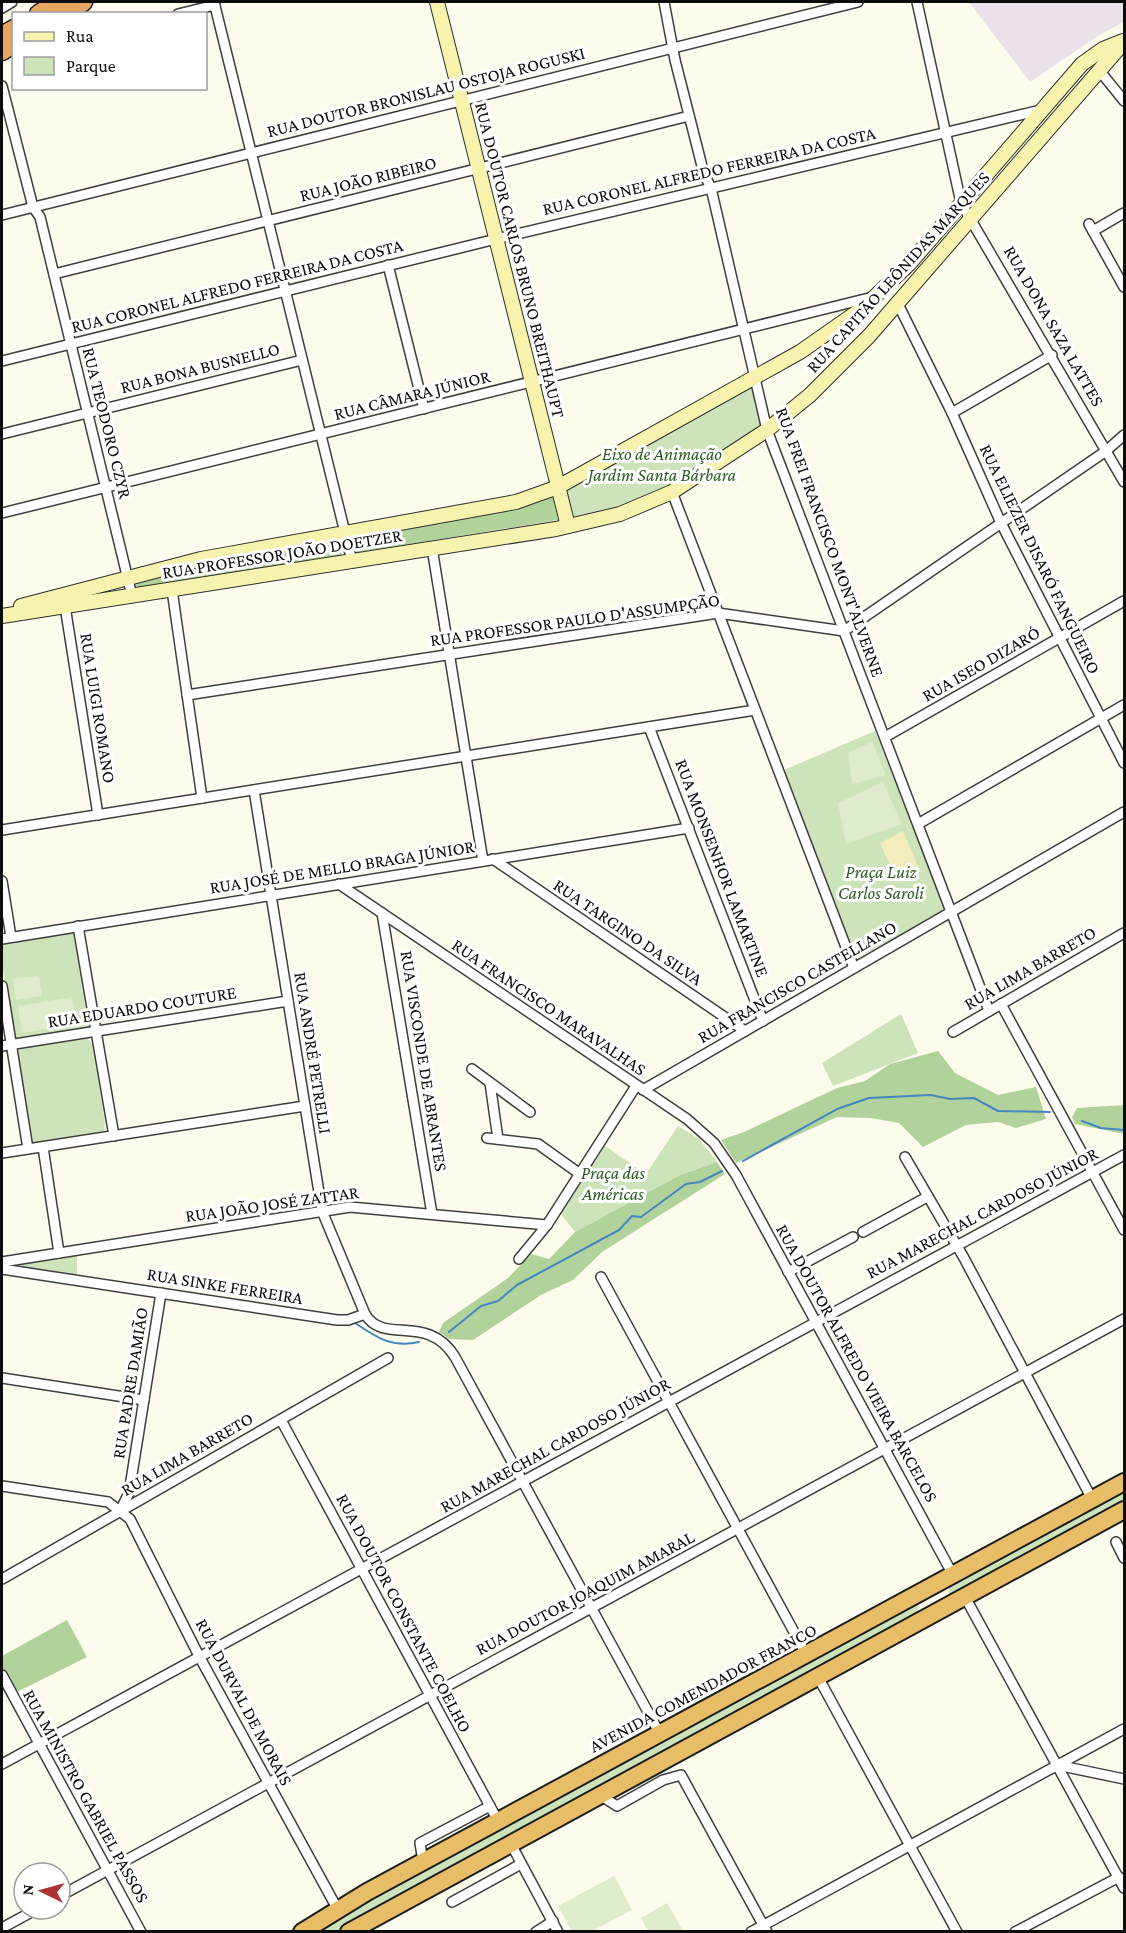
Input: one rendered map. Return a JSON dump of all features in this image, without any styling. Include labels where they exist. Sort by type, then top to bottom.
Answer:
[{"type":"highway","points":[[42,12],[59,2]]},
{"type":"highway","points":[[66,12],[83,2]]},
{"type":"highway","name":"AVENIDA COMENDADOR FRANCO","points":[[302,1932],[423,1863],[494,1814],[660,1734],[1125,1482]]},
{"type":"highway","points":[[349,1932],[1125,1510]]},
{"type":"highway","points":[[929,1588],[925,1599],[927,1605],[930,1609],[941,1610]]},
{"type":"highway","points":[[372,1932],[484,1858]]},
{"type":"main road","name":"RUA DOUTOR CARLOS BRUNO BREITHAUPT","points":[[437,2],[568,526]]},
{"type":"main road","name":"RUA CAPITÃO LEÔNIDAS MARQUES","points":[[568,526],[620,513],[672,492],[767,430],[826,381],[972,219],[1125,41]]},
{"type":"main road","name":"RUA CAPITÃO LEÔNIDAS MARQUES","points":[[558,487],[755,378],[838,327],[877,296],[909,264],[1082,64],[1103,49],[1125,41]]},
{"type":"main road","name":"RUA PROFESSOR JOÃO DOETZER","points":[[2,611],[201,559],[516,502],[558,487]]},
{"type":"main road","name":"RUA PROFESSOR JOÃO DOETZER","points":[[2,616],[568,526]]},
{"type":"street","points":[[2,5],[12,2]]},
{"type":"street","name":"RUA FREI FRANCISCO MONT'ALVERNE","points":[[664,2],[688,116],[704,174],[711,188],[767,430],[989,1011]]},
{"type":"street","name":"RUA DOUTOR BRONISLAU OSTOJA ROGUSKI","points":[[2,215],[858,2]]},
{"type":"street","points":[[917,2],[961,203]]},
{"type":"street","points":[[185,12],[215,3],[352,561]]},
{"type":"street","points":[[1098,70],[1125,101]]},
{"type":"street","name":"RUA TEODORO CZYR","points":[[2,86],[33,207],[40,217],[132,596]]},
{"type":"street","name":"RUA CORONEL ALFREDO FERREIRA DA COSTA","points":[[2,361],[496,238],[1041,110]]},
{"type":"street","name":"RUA JOÃO RIBEIRO","points":[[54,274],[688,116]]},
{"type":"street","name":"RUA DONA SAZA LATTES","points":[[961,203],[1125,482]]},
{"type":"street","points":[[1125,213],[1091,227],[1125,287]]},
{"type":"street","points":[[388,265],[423,409]]},
{"type":"street","name":"RUA CÂMARA JÚNIOR","points":[[2,513],[877,296]]},
{"type":"street","name":"RUA ELIEZER DISARÓ FANGUEIRO","points":[[897,304],[952,413],[1000,524],[1125,763]]},
{"type":"street","points":[[831,308],[838,316],[838,327]]},
{"type":"street","points":[[952,413],[1052,355]]},
{"type":"street","name":"RUA BONA BUSNELLO","points":[[2,434],[302,360]]},
{"type":"street","points":[[844,631],[1106,451],[1125,435]]},
{"type":"street","points":[[672,492],[854,968]]},
{"type":"street","points":[[432,548],[466,756],[488,860]]},
{"type":"street","points":[[172,590],[202,798]]},
{"type":"street","name":"RUA ISEO DIZARÓ","points":[[885,737],[1125,601]]},
{"type":"street","name":"RUA LUIGI ROMANO","points":[[65,606],[98,815]]},
{"type":"street","name":"RUA PROFESSOR PAULO D'ASSUMPÇÃO","points":[[187,695],[718,613],[844,631]]},
{"type":"street","points":[[918,824],[1125,705]]},
{"type":"street","points":[[2,830],[755,710]]},
{"type":"street","name":"RUA MONSENHOR LAMARTINE","points":[[649,727],[763,1021]]},
{"type":"street","name":"RUA ANDRÉ PETRELLI","points":[[254,790],[322,1211],[365,1314]]},
{"type":"street","name":"RUA FRANCISCO CASTELLANO","points":[[519,1259],[547,1225],[639,1088],[763,1021],[1125,812]]},
{"type":"street","name":"RUA JOSÉ DE MELLO BRAGA JÚNIOR","points":[[6,938],[689,828]]},
{"type":"street","name":"RUA TARGINO DA SILVA","points":[[488,860],[745,1031]]},
{"type":"street","points":[[2,881],[6,938]]},
{"type":"street","name":"RUA FRANCISCO MARAVALHAS","points":[[339,884],[698,1126],[714,1143],[731,1167]]},
{"type":"street","name":"RUA VISCONDE DE ABRANTES","points":[[382,914],[432,1214]]},
{"type":"street","points":[[78,926],[114,1136]]},
{"type":"street","name":"RUA LIMA BARRETO","points":[[953,1032],[1125,933]]},
{"type":"street","points":[[2,986],[6,1046],[28,1149]]},
{"type":"street","name":"RUA EDUARDO COUTURE","points":[[6,1046],[288,1000]]},
{"type":"street","points":[[1001,1004],[1125,1230]]},
{"type":"street","points":[[472,1069],[530,1112]]},
{"type":"street","points":[[490,1083],[498,1139]]},
{"type":"street","points":[[2,1153],[305,1106]]},
{"type":"street","points":[[487,1138],[540,1145],[580,1174]]},
{"type":"street","points":[[43,1147],[59,1252]]},
{"type":"street","name":"RUA MARECHAL CARDOSO JÚNIOR","points":[[2,1764],[1125,1155]]},
{"type":"street","points":[[905,1157],[956,1245],[1092,1499]]},
{"type":"street","name":"RUA DOUTOR ALFREDO VIEIRA BARCELOS","points":[[731,1167],[953,1575]]},
{"type":"street","points":[[862,1232],[927,1197]]},
{"type":"street","name":"RUA JOÃO JOSÉ ZATTAR","points":[[2,1262],[362,1206],[547,1225]]},
{"type":"street","points":[[788,1272],[853,1237]]},
{"type":"street","name":"RUA SINKE FERREIRA","points":[[2,1269],[337,1320],[348,1320],[365,1314]]},
{"type":"street","points":[[602,1276],[807,1654]]},
{"type":"street","name":"RUA PADRE DAMIÃO","points":[[120,1511],[129,1493],[161,1293]]},
{"type":"street","points":[[365,1314],[372,1323],[383,1328],[436,1336],[455,1357],[660,1734]]},
{"type":"street","name":"RUA DOUTOR JOAQUIM AMARAL","points":[[72,1890],[885,1449],[1024,1371],[1125,1319]]},
{"type":"street","name":"RUA LIMA BARRETO","points":[[2,1579],[388,1358]]},
{"type":"street","points":[[2,1378],[144,1400]]},
{"type":"street","name":"RUA DOUTOR CONSTANTE COELHO","points":[[281,1420],[494,1814]]},
{"type":"street","points":[[2,1486],[108,1502],[120,1511]]},
{"type":"street","name":"RUA DURVAL DE MORAIS","points":[[120,1511],[130,1519],[199,1656],[338,1910]]},
{"type":"street","points":[[1116,1542],[1125,1558]]},
{"type":"street","points":[[965,1597],[1125,1888]]},
{"type":"street","name":"RUA MINISTRO GABRIEL PASSOS","points":[[2,1676],[141,1932]]},
{"type":"street","points":[[818,1677],[957,1932]]},
{"type":"street","points":[[751,1932],[765,1928],[910,1845],[1125,1729]]},
{"type":"street","points":[[1057,1765],[1125,1779]]},
{"type":"street","points":[[600,1795],[617,1806],[663,1780],[681,1775],[765,1928]]},
{"type":"street","points":[[423,1863],[420,1844],[494,1814]]},
{"type":"street","points":[[511,1844],[558,1932]]},
{"type":"street","points":[[452,1902],[521,1864]]},
{"type":"street","points":[[1015,1932],[1119,1877]]},
{"type":"street","points":[[536,1932],[553,1921]]},
{"type":"shaded area","points":[[969,2],[1124,2],[1124,22],[1101,34],[1030,82]]},
{"type":"green space","name":"Eixo de Animação Jardim Santa Bárbara","points":[[752,385],[762,426],[672,487],[627,506],[572,520],[566,490]]},
{"type":"green space","points":[[553,496],[558,520],[355,553],[352,538],[541,501]]},
{"type":"green space","points":[[338,539],[342,556],[137,589],[135,579]]},
{"type":"green space","name":"Praça Luiz Carlos Saroli","points":[[875,731],[947,910],[857,958],[784,770]]},
{"type":"green space","points":[[872,742],[886,775],[852,784],[848,753]]},
{"type":"green space","points":[[883,782],[902,824],[846,844],[838,803]]},
{"type":"green space","points":[[73,932],[89,1028],[15,1041],[2,962],[2,945]]},
{"type":"green space","points":[[39,976],[42,996],[16,1000],[13,979]]},
{"type":"green space","points":[[72,997],[77,1024],[22,1033],[18,1006]]},
{"type":"green space","points":[[901,1014],[918,1053],[833,1086],[822,1063]]},
{"type":"green space","points":[[86,1037],[93,1045],[105,1123],[104,1131],[36,1144],[31,1141],[18,1051],[22,1047]]},
{"type":"green space","points":[[938,1051],[955,1073],[998,1095],[1036,1087],[1046,1119],[1016,1128],[998,1122],[966,1125],[923,1147],[899,1123],[871,1118],[837,1117],[736,1163],[721,1140],[744,1132],[837,1088],[865,1081],[890,1064]]},
{"type":"green space","points":[[1124,1105],[1124,1134],[1075,1124],[1072,1117],[1077,1108]]},
{"type":"green space","name":"Praça das Américas","points":[[678,1126],[699,1139],[717,1162],[680,1175],[575,1232],[561,1214],[605,1146],[646,1174]]},
{"type":"green space","points":[[717,1162],[725,1174],[602,1252],[573,1280],[541,1295],[473,1340],[449,1339],[439,1332],[443,1323],[508,1278],[531,1254],[549,1259],[575,1232],[680,1175]]},
{"type":"green space","points":[[77,1252],[77,1277],[21,1270],[22,1263]]},
{"type":"green space","points":[[1124,1489],[1124,1504],[949,1596],[949,1587]]},
{"type":"green space","points":[[919,1600],[918,1609],[921,1614],[338,1931],[314,1932]]},
{"type":"green space","points":[[67,1620],[87,1657],[15,1693],[2,1669],[2,1656]]},
{"type":"green space","points":[[614,1876],[632,1910],[592,1931],[572,1931],[558,1906]]},
{"type":"green space","points":[[667,1903],[683,1931],[648,1931],[641,1918]]},
{"type":"sand","points":[[903,831],[919,868],[895,876],[880,843]]},
{"type":"waterway","points":[[743,1161],[837,1109],[869,1098],[931,1095],[950,1099],[974,1098],[998,1111],[1050,1112]]},
{"type":"waterway","points":[[1082,1121],[1101,1128],[1124,1130]]},
{"type":"waterway","points":[[449,1332],[481,1306],[498,1301],[517,1285],[619,1230],[632,1216],[641,1217],[686,1184],[700,1182],[722,1171]]},
{"type":"waterway","points":[[355,1323],[370,1333],[393,1343],[419,1342]]}]
